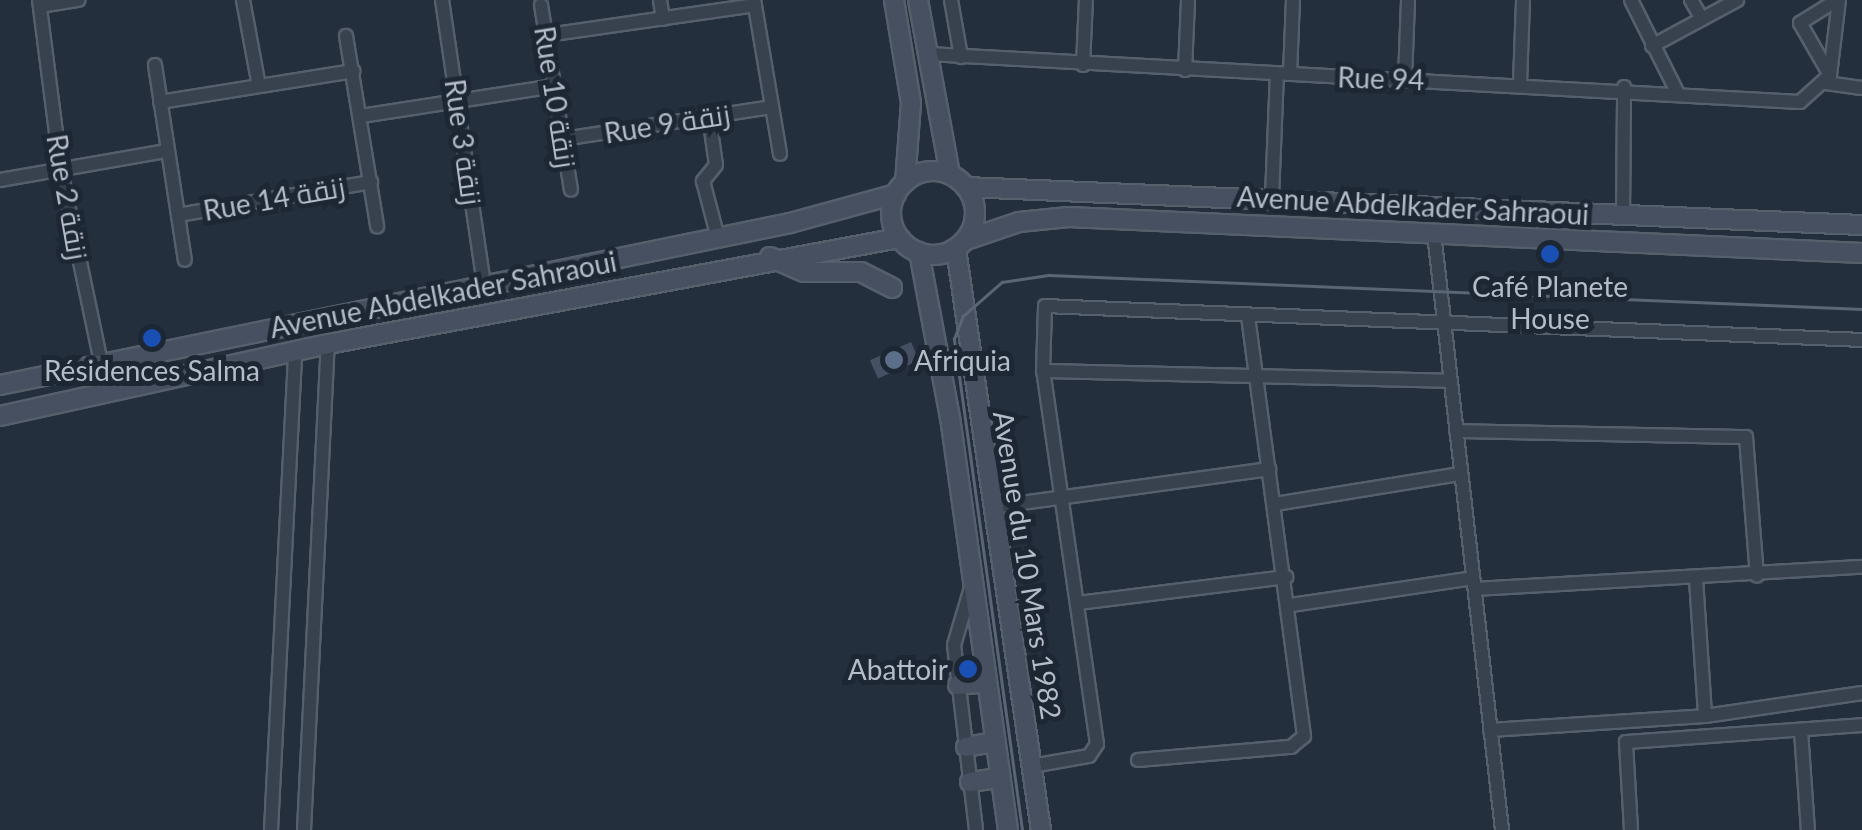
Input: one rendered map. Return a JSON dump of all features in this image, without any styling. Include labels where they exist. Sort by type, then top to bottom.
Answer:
[{"type":"main road","points":[[894,0],[910,103],[901,188],[892,216],[900,238],[919,252],[961,244],[976,214],[966,187],[950,174],[926,172],[901,188]]},
{"type":"main road","points":[[918,0],[950,174]]},
{"type":"main road","name":"Avenue Abdelkader Sahraoui","points":[[966,187],[1862,225]]},
{"type":"main road","name":"Avenue Abdelkader Sahraoui","points":[[0,383],[718,238],[901,188]]},
{"type":"main road","name":"Avenue Abdelkader Sahraoui","points":[[961,244],[1058,217],[1862,252]]},
{"type":"main road","name":"Avenue Abdelkader Sahraoui","points":[[0,416],[295,350],[770,257],[900,238]]},
{"type":"main road","name":"Avenue du 10 Mars 1982","points":[[961,244],[992,507],[1041,830]]},
{"type":"main road","name":"Avenue du 10 Mars 1982","points":[[919,252],[973,581],[1008,830]]},
{"type":"main road","points":[[770,257],[796,270],[860,272],[892,288]]},
{"type":"main road","points":[[958,686],[988,682]]},
{"type":"main road","points":[[966,747],[995,742]]},
{"type":"main road","points":[[970,782],[1000,778]]},
{"type":"street","points":[[39,3],[80,0]]},
{"type":"street","points":[[243,0],[258,86]]},
{"type":"street","name":"Rue 3 زنقة","points":[[442,0],[484,284]]},
{"type":"street","points":[[660,0],[663,20]]},
{"type":"street","points":[[951,0],[961,57]]},
{"type":"street","points":[[1083,66],[1086,0]]},
{"type":"street","points":[[1185,70],[1188,0]]},
{"type":"street","points":[[1272,198],[1293,0]]},
{"type":"street","points":[[1405,79],[1408,0]]},
{"type":"street","points":[[1520,83],[1522,0]]},
{"type":"street","points":[[1631,0],[1677,92]]},
{"type":"street","points":[[1691,0],[1702,19]]},
{"type":"street","points":[[1652,46],[1738,0]]},
{"type":"street","points":[[1828,79],[1838,0]]},
{"type":"street","points":[[1838,0],[1800,23],[1828,79],[1862,88]]},
{"type":"street","points":[[547,35],[663,20],[754,2],[780,154]]},
{"type":"street","name":"Rue 2 زنقة","points":[[39,3],[61,171],[107,392]]},
{"type":"street","name":"Rue 10 زنقة","points":[[541,5],[571,190]]},
{"type":"street","points":[[346,36],[377,226]]},
{"type":"street","name":"Rue 94","points":[[928,54],[1083,66],[1624,87],[1800,102],[1828,79]]},
{"type":"street","points":[[154,65],[186,260]]},
{"type":"street","points":[[160,102],[354,71]]},
{"type":"street","points":[[362,116],[555,86]]},
{"type":"street","points":[[1623,214],[1624,87]]},
{"type":"street","name":"Rue 9 زنقة","points":[[563,139],[772,107]]},
{"type":"street","points":[[708,116],[716,165],[703,181],[718,238]]},
{"type":"street","points":[[0,180],[167,151]]},
{"type":"street","name":"Rue 14 زنقة","points":[[178,215],[371,182]]},
{"type":"street","points":[[1434,233],[1502,830]]},
{"type":"street","points":[[1032,766],[1089,756],[1097,744],[1043,371],[1045,306],[1862,340]]},
{"type":"street","points":[[1138,760],[1302,740],[1290,605],[1253,372],[1248,315]]},
{"type":"street","points":[[304,830],[328,344]]},
{"type":"street","points":[[271,830],[295,350]]},
{"type":"street","points":[[1043,371],[1253,372],[1450,381]]},
{"type":"street","points":[[1456,431],[1746,437],[1758,576]]},
{"type":"street","points":[[992,507],[1269,469]]},
{"type":"street","points":[[1275,504],[1460,474]]},
{"type":"street","points":[[1290,605],[1475,584],[1696,579],[1862,567]]},
{"type":"street","points":[[1078,603],[1286,577]]},
{"type":"street","points":[[1696,579],[1705,716]]},
{"type":"street","points":[[973,581],[954,633],[976,830]]},
{"type":"street","points":[[1490,730],[1705,716],[1862,693]]},
{"type":"street","points":[[1631,830],[1626,742],[1862,725]]},
{"type":"street","points":[[1801,731],[1808,830]]},
{"type":"building","name":"Afriquia","points":[[911,342],[919,360],[878,379],[870,360]]},
{"type":"tram line","points":[[1022,830],[954,339],[963,316],[1002,282],[1049,275],[1862,309]]},
{"type":"place","name":"Café Planete House","points":[[1550,254]]},
{"type":"place","name":"Résidences Salma","points":[[152,338]]},
{"type":"place","name":"Afriquia","points":[[894,360]]},
{"type":"place","name":"Abattoir","points":[[968,669]]}]
